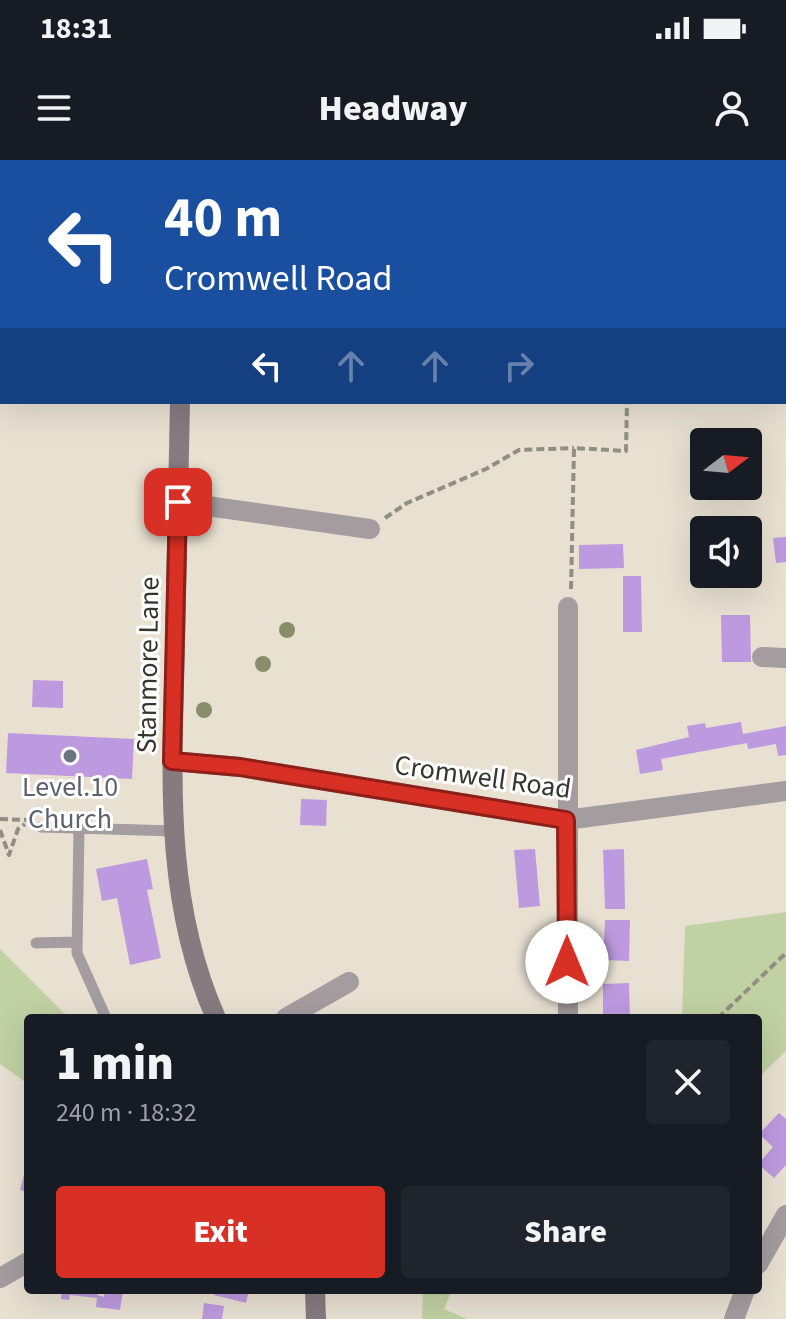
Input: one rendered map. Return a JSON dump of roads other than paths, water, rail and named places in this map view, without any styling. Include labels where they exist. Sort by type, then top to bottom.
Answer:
[{"type":"street","name":"Stanmore Lane","points":[[180,404],[172,761],[174,831],[179,900],[202,985],[214,1014]]},
{"type":"street","points":[[178,502],[370,529]]},
{"type":"street","points":[[568,607],[568,1014]]},
{"type":"street","points":[[762,657],[786,658]]},
{"type":"street","name":"Cromwell Road","points":[[172,761],[240,767],[566,820],[786,791]]},
{"type":"street","points":[[293,1014],[349,982]]},
{"type":"street","points":[[762,1257],[786,1215]]},
{"type":"street","points":[[0,1278],[24,1264]]},
{"type":"street","points":[[315,1294],[316,1319]]},
{"type":"street","points":[[734,1319],[743,1294]]},
{"type":"lane","points":[[37,823],[79,828],[174,831]]},
{"type":"lane","points":[[79,828],[77,953],[104,1014]]},
{"type":"lane","points":[[36,943],[76,942]]},
{"type":"place","name":"Level.10 Church","points":[[70,756]]}]
